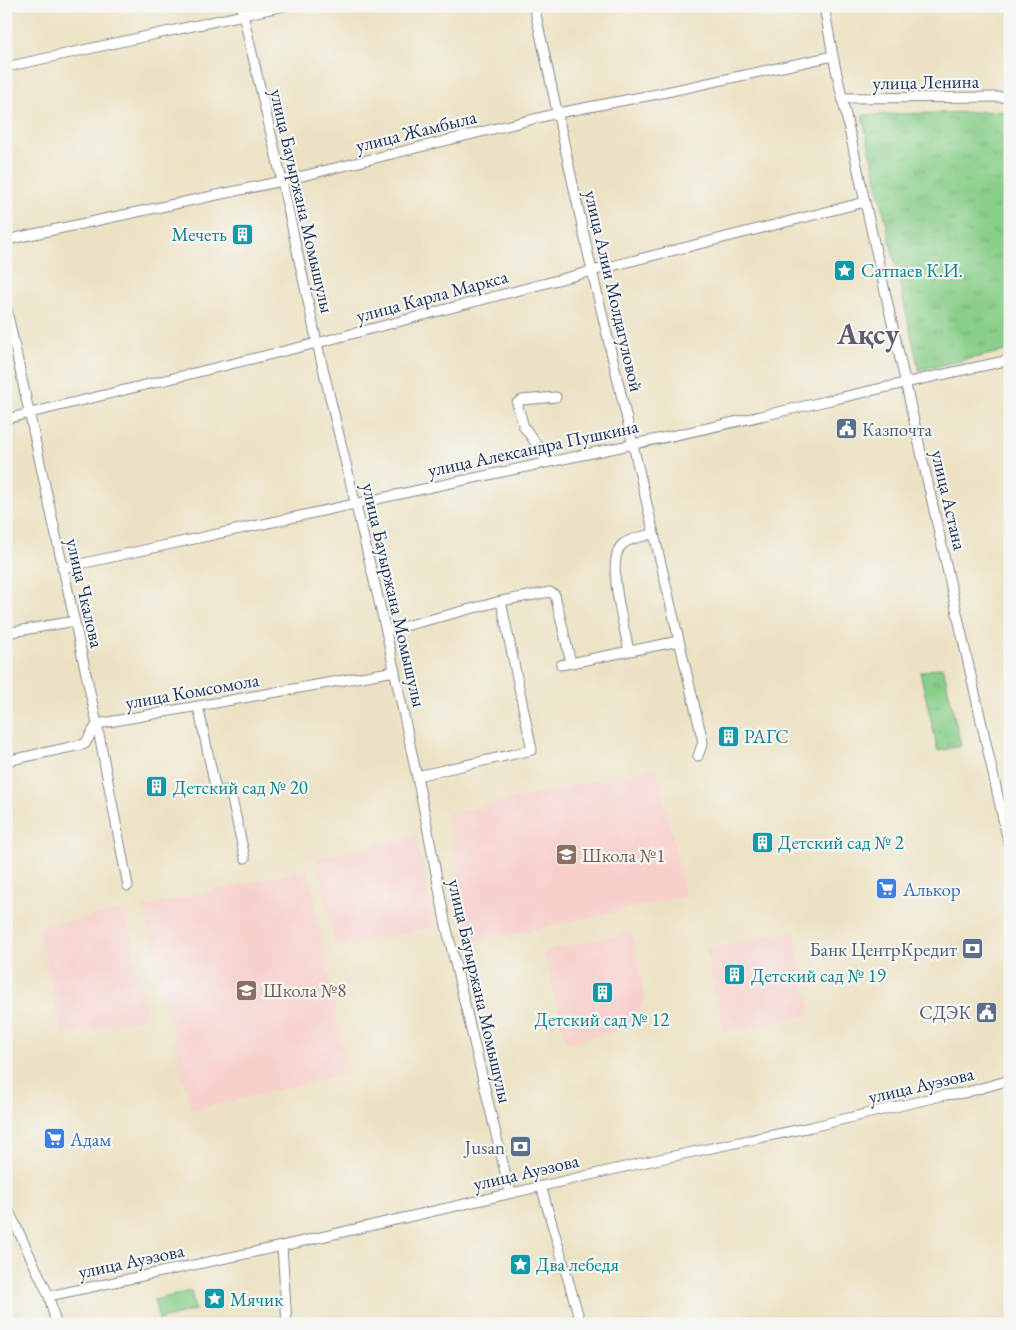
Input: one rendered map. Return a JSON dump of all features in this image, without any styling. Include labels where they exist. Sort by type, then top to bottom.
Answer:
[{"type":"street","points":[[6,67],[242,10],[284,6]]},
{"type":"street","name":"улица Алии Молдагуловой","points":[[534,6],[592,271],[703,742],[698,756]]},
{"type":"street","name":"улица Астана","points":[[824,6],[865,202],[1010,850]]},
{"type":"street","name":"улица Бауыржана Момышулы","points":[[242,10],[317,343],[395,671],[445,921],[510,1192]]},
{"type":"street","name":"улица Жамбыла","points":[[6,240],[282,181],[558,113],[833,56]]},
{"type":"street","name":"улица Ленина","points":[[843,98],[1010,97]]},
{"type":"street","name":"улица Карла Маркса","points":[[6,419],[317,343],[865,202]]},
{"type":"street","name":"улица Чкалова","points":[[6,306],[97,724],[128,886]]},
{"type":"street","name":"улица Александра Пушкина","points":[[62,568],[1010,360]]},
{"type":"street","points":[[550,461],[524,427],[517,403],[522,400],[556,397]]},
{"type":"street","points":[[629,651],[615,581],[615,565],[619,548],[624,543],[654,534]]},
{"type":"street","points":[[386,631],[501,600],[550,592],[555,595],[571,663]]},
{"type":"street","points":[[417,776],[532,750],[501,600]]},
{"type":"street","points":[[6,633],[75,621]]},
{"type":"street","points":[[561,665],[679,641]]},
{"type":"street","name":"улица Комсомола","points":[[97,724],[395,671]]},
{"type":"street","points":[[198,706],[216,791],[230,790],[244,858]]},
{"type":"street","points":[[6,760],[85,744],[97,724]]},
{"type":"street","name":"улица Ауэзова","points":[[49,1296],[282,1246],[510,1192],[811,1127],[944,1095],[964,1093],[1010,1080]]},
{"type":"street","points":[[541,1186],[581,1324]]},
{"type":"street","points":[[6,1205],[49,1296],[56,1324]]},
{"type":"street","points":[[282,1246],[287,1324]]},
{"type":"shaded area","name":"Школа №1","points":[[657,767],[686,896],[474,943],[445,814]]},
{"type":"shaded area","points":[[416,835],[434,927],[336,948],[316,858]]},
{"type":"shaded area","name":"Школа №8","points":[[308,869],[347,1073],[191,1111],[143,907]]},
{"type":"shaded area","points":[[125,909],[147,1018],[62,1035],[38,927]]},
{"type":"shaded area","points":[[793,931],[811,1014],[724,1033],[706,950]]},
{"type":"shaded area","points":[[632,932],[645,998],[631,1028],[566,1042],[544,951]]},
{"type":"green space","points":[[1010,111],[1010,350],[919,370],[862,115]]},
{"type":"green space","points":[[943,667],[961,746],[938,751],[920,672]]},
{"type":"green space","points":[[191,1291],[195,1310],[159,1320],[154,1300]]},
{"type":"place","name":"Мечеть","points":[[243,234]]},
{"type":"place","name":"Сатпаев К.И.","points":[[845,270]]},
{"type":"place","name":"Казпочта","points":[[846,429]]},
{"type":"place","name":"РАГС","points":[[728,736]]},
{"type":"place","name":"Детский сад № 20","points":[[157,787]]},
{"type":"place","name":"Детский сад № 2","points":[[762,842]]},
{"type":"place","name":"Школа №1","points":[[566,855]]},
{"type":"place","name":"Алькор","points":[[887,889]]},
{"type":"place","name":"Банк ЦентрКредит","points":[[973,949]]},
{"type":"place","name":"Детский сад № 19","points":[[735,975]]},
{"type":"place","name":"Школа №8","points":[[247,990]]},
{"type":"place","name":"Детский сад № 12","points":[[602,993]]},
{"type":"place","name":"СДЭК","points":[[987,1012]]},
{"type":"place","name":"Адам","points":[[54,1139]]},
{"type":"place","name":"Jusan","points":[[521,1147]]},
{"type":"place","name":"Два лебедя","points":[[520,1264]]},
{"type":"place","name":"Мячик","points":[[214,1299]]},
{"type":"district","name":"Ақсу","points":[[868,334]]}]
